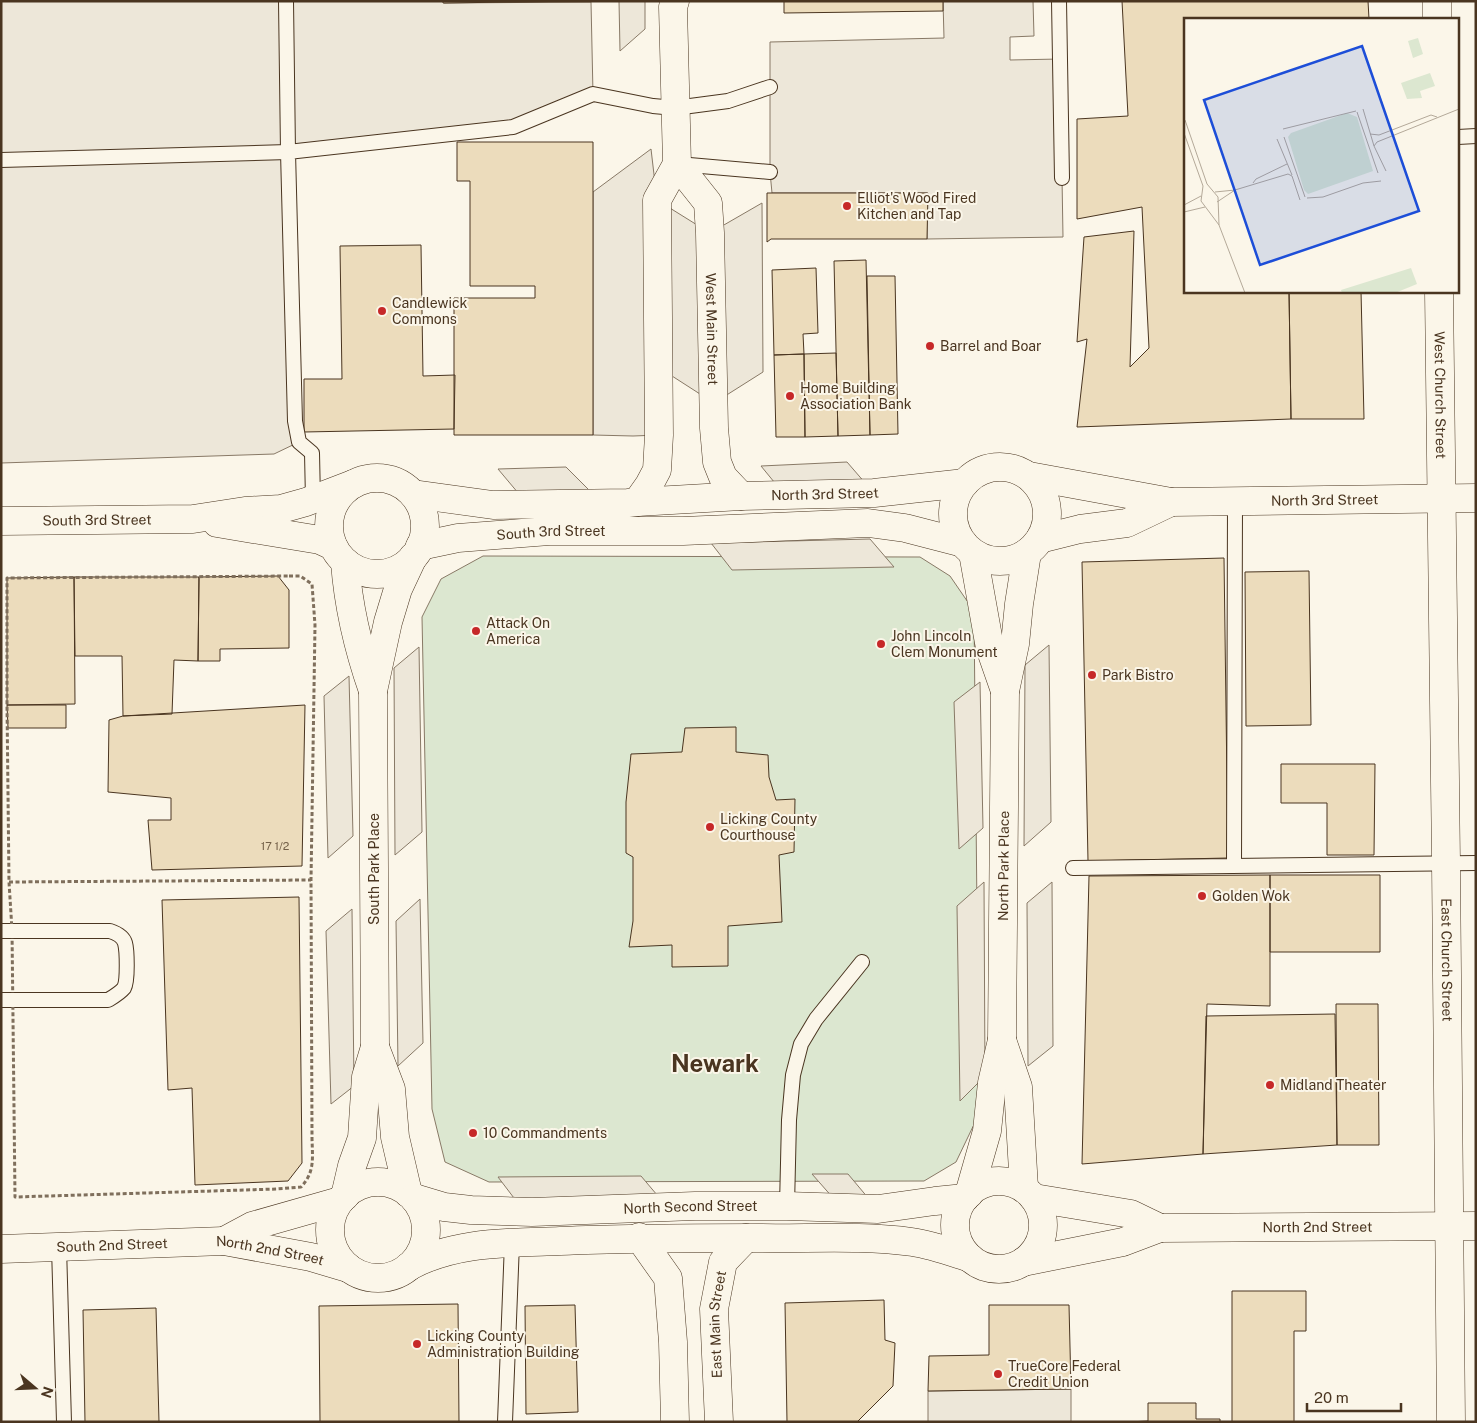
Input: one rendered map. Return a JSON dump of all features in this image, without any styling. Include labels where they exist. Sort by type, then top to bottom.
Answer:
[{"type":"main road","points":[[1437,1],[1437,18]]},
{"type":"main road","points":[[643,493],[657,470],[659,435],[657,200],[677,164],[673,3]]},
{"type":"main road","name":"West Main Street","points":[[677,164],[708,203],[714,428],[717,462],[723,477],[741,496]]},
{"type":"main road","name":"West Church Street","points":[[1439,292],[1442,498]]},
{"type":"main road","points":[[1003,467],[1029,476],[1038,486],[1045,499],[1046,506],[1046,526],[1033,546],[1014,559],[1000,562],[985,559],[968,548],[957,532],[954,520],[954,506],[958,494],[965,483],[975,474],[989,468],[1003,467]]},
{"type":"main road","name":"North 3rd Street","points":[[1029,476],[1171,502],[1476,498]]},
{"type":"main road","points":[[368,478],[385,478],[400,484],[413,494],[424,514],[424,530],[417,552],[402,566],[390,572],[376,574],[363,572],[350,566],[338,554],[329,532],[329,518],[334,504],[342,492],[353,484],[368,478]]},
{"type":"main road","name":"North 3rd Street","points":[[683,499],[874,493],[965,483]]},
{"type":"main road","name":"South 3rd Street","points":[[1,521],[193,519],[245,511],[281,509],[313,500],[353,484]]},
{"type":"main road","name":"South 3rd Street","points":[[413,494],[493,505],[628,503],[643,493],[683,499]]},
{"type":"main road","name":"East Church Street","points":[[1442,498],[1451,1422]]},
{"type":"main road","name":"North 3rd Street","points":[[1033,546],[1080,530],[1127,523],[1171,502]]},
{"type":"main road","name":"South 3rd Street","points":[[193,519],[320,540],[338,554]]},
{"type":"main road","name":"South 3rd Street","points":[[417,552],[458,538],[549,531],[683,531],[868,523],[905,528],[968,548]]},
{"type":"main road","name":"North Park Place","points":[[967,1196],[986,1131],[992,1083],[1002,1040],[1005,691],[1015,644],[1018,604],[1033,546]]},
{"type":"main road","name":"North Park Place","points":[[968,548],[990,648],[1005,691]]},
{"type":"main road","name":"South Park Place","points":[[411,1196],[395,1137],[391,1089],[376,1047],[373,691],[388,622],[398,589],[417,552]]},
{"type":"main road","name":"South Park Place","points":[[338,554],[362,661],[373,691]]},
{"type":"main road","name":"North Park Place","points":[[1002,1040],[1018,1087],[1029,1193]]},
{"type":"main road","name":"South Park Place","points":[[343,1198],[362,1138],[366,1076],[376,1047]]},
{"type":"main road","points":[[1001,1181],[1013,1183],[1029,1193],[1040,1208],[1043,1231],[1040,1242],[1034,1252],[1023,1262],[1010,1268],[996,1269],[982,1266],[970,1258],[961,1247],[957,1235],[956,1222],[958,1209],[967,1196],[979,1186],[1001,1181]]},
{"type":"main road","points":[[372,1182],[386,1183],[401,1188],[411,1196],[422,1212],[426,1228],[424,1245],[416,1260],[404,1271],[389,1278],[372,1278],[356,1274],[348,1268],[334,1252],[330,1237],[331,1222],[336,1207],[343,1198],[357,1187],[372,1182]]},
{"type":"main road","name":"North 2nd Street","points":[[1029,1193],[1131,1214],[1160,1228]]},
{"type":"main road","name":"North Second Street","points":[[411,1196],[444,1206],[476,1210],[532,1212],[695,1206],[878,1209],[967,1196]]},
{"type":"main road","name":"North 2nd Street","points":[[224,1241],[252,1226],[343,1198]]},
{"type":"main road","name":"North 2nd Street","points":[[1023,1262],[1123,1242],[1160,1228],[1476,1226]]},
{"type":"main road","points":[[639,1238],[668,1278],[673,1342],[675,1422]]},
{"type":"main road","name":"North Second Street","points":[[408,1267],[426,1257],[444,1251],[512,1243],[639,1238],[884,1239],[930,1246],[970,1258]]},
{"type":"main road","name":"East Main Street","points":[[719,1422],[714,1309],[723,1262],[746,1238]]},
{"type":"main road","name":"North 2nd Street","points":[[224,1241],[311,1257],[348,1268]]},
{"type":"main road","name":"South 2nd Street","points":[[1,1249],[224,1241]]},
{"type":"lane","points":[[286,1],[295,422],[299,442],[312,453],[313,500]]},
{"type":"lane","points":[[1059,1],[1062,178]]},
{"type":"lane","points":[[1,160],[288,152],[513,127],[592,94],[653,106],[675,108],[728,101],[770,87]]},
{"type":"lane","points":[[1460,136],[1476,136]]},
{"type":"lane","points":[[677,164],[770,172]]},
{"type":"lane","points":[[1234,866],[1235,501]]},
{"type":"lane","points":[[1073,868],[1476,863]]},
{"type":"lane","points":[[6,1000],[108,1000],[124,987],[126,978],[125,942],[118,934],[110,931],[7,931]]},
{"type":"lane","points":[[786,1206],[789,1120],[793,1074],[801,1044],[816,1019],[862,962]]},
{"type":"lane","points":[[505,1422],[512,1243]]},
{"type":"lane","points":[[59,1247],[64,1422]]},
{"type":"path","points":[[300,576],[312,584],[315,625],[311,880],[312,1168],[309,1178],[301,1187],[15,1197],[6,1000],[9,882],[7,578],[300,576]]},
{"type":"path","points":[[9,882],[311,880]]},
{"type":"green space","points":[[483,556],[920,557],[950,576],[974,611],[979,1114],[956,1162],[924,1181],[489,1182],[445,1162],[432,1109],[422,617],[441,579]]},
{"type":"shaded area","points":[[1,1],[591,2],[593,94],[513,127],[288,152],[299,442],[274,454],[1,463]]},
{"type":"shaded area","points":[[619,1],[645,1],[645,29],[620,51]]},
{"type":"shaded area","points":[[943,1],[1033,1],[1034,36],[1010,37],[1010,60],[1060,59],[1063,237],[927,239],[927,193],[772,193],[770,172],[770,42],[944,38]]},
{"type":"shaded area","points":[[651,149],[657,200],[710,233],[762,203],[763,372],[714,403],[658,367],[659,435],[593,435],[593,192]]},
{"type":"shaded area","points":[[847,462],[866,484],[779,488],[761,466]]},
{"type":"shaded area","points":[[566,467],[592,493],[519,494],[498,469]]},
{"type":"shaded area","points":[[870,539],[894,567],[732,570],[711,543]]},
{"type":"shaded area","points":[[1049,645],[1051,822],[1024,846],[1025,665]]},
{"type":"shaded area","points":[[419,647],[422,832],[395,855],[394,668]]},
{"type":"shaded area","points":[[349,676],[353,836],[328,858],[324,696]]},
{"type":"shaded area","points":[[980,682],[983,828],[959,849],[954,702]]},
{"type":"shaded area","points":[[984,882],[985,1076],[960,1101],[957,906]]},
{"type":"shaded area","points":[[1052,882],[1053,1046],[1028,1066],[1027,903]]},
{"type":"shaded area","points":[[420,899],[423,1043],[398,1066],[396,921]]},
{"type":"shaded area","points":[[352,909],[354,1086],[331,1104],[326,931]]},
{"type":"shaded area","points":[[812,1174],[848,1174],[869,1199],[834,1199]]},
{"type":"shaded area","points":[[641,1176],[663,1202],[517,1202],[498,1177]]},
{"type":"shaded area","points":[[1071,1389],[1071,1422],[928,1422],[928,1391]]},
{"type":"building","points":[[443,1],[583,1],[443,3]]},
{"type":"building","points":[[784,1],[943,1],[943,11],[784,13]]},
{"type":"building","points":[[1122,1],[1368,1],[1369,18],[1184,18],[1184,292],[1289,292],[1291,419],[1077,427],[1087,339],[1077,342],[1084,237],[1134,231],[1130,367],[1149,348],[1142,207],[1077,219],[1077,119],[1128,116]]},
{"type":"building","points":[[457,142],[593,142],[593,435],[454,435],[454,298],[535,298],[535,286],[470,286],[470,181],[457,181]]},
{"type":"building","name":"Elliot's Wood Fired Kitchen and Tap","points":[[767,193],[928,193],[927,239],[771,239],[767,242]]},
{"type":"building","name":"Candlewick Commons","points":[[421,245],[423,376],[455,375],[454,429],[304,432],[304,379],[342,379],[340,246]]},
{"type":"building","points":[[866,260],[870,435],[838,436],[834,261]]},
{"type":"building","points":[[816,268],[818,333],[803,334],[804,354],[774,355],[772,270]]},
{"type":"building","points":[[867,276],[895,276],[898,434],[870,435]]},
{"type":"building","points":[[1289,292],[1361,292],[1364,419],[1291,419]]},
{"type":"building","points":[[836,353],[838,436],[805,437],[804,354]]},
{"type":"building","name":"Home Building Association Bank","points":[[804,354],[805,437],[776,437],[774,355]]},
{"type":"building","points":[[1224,558],[1228,858],[1088,861],[1082,562]]},
{"type":"building","points":[[1309,571],[1311,725],[1246,726],[1245,572]]},
{"type":"building","points":[[278,576],[289,590],[289,648],[220,649],[220,661],[198,661],[199,577]]},
{"type":"building","points":[[74,577],[199,577],[198,661],[174,660],[172,714],[123,716],[122,656],[75,656]]},
{"type":"building","points":[[74,577],[75,704],[7,705],[7,578]]},
{"type":"building","points":[[7,705],[66,705],[66,728],[8,728]]},
{"type":"building","points":[[305,705],[302,866],[152,870],[148,820],[171,820],[171,798],[108,792],[109,720],[123,716]]},
{"type":"building","name":"Licking County Courthouse","points":[[736,727],[736,752],[768,755],[769,777],[776,800],[795,799],[794,852],[779,855],[782,922],[728,926],[728,966],[672,967],[672,945],[629,947],[633,921],[633,857],[626,853],[626,802],[631,754],[682,752],[685,728]]},
{"type":"building","points":[[1281,764],[1375,764],[1374,855],[1327,855],[1327,803],[1281,803]]},
{"type":"building","points":[[1270,875],[1270,1006],[1207,1004],[1203,1154],[1082,1164],[1089,876]]},
{"type":"building","points":[[1270,875],[1380,875],[1380,952],[1270,952]]},
{"type":"building","points":[[299,897],[302,1163],[288,1181],[195,1185],[192,1088],[168,1090],[162,900]]},
{"type":"building","points":[[1336,1004],[1378,1004],[1379,1145],[1337,1145]]},
{"type":"building","name":"Midland Theater","points":[[1335,1014],[1337,1145],[1203,1154],[1206,1016]]},
{"type":"building","points":[[1232,1291],[1306,1291],[1306,1331],[1294,1331],[1294,1422],[1232,1422]]},
{"type":"building","points":[[884,1300],[885,1340],[895,1343],[893,1386],[857,1422],[787,1422],[785,1303]]},
{"type":"building","points":[[458,1304],[459,1422],[320,1422],[319,1306]]},
{"type":"building","points":[[575,1305],[578,1412],[526,1414],[525,1306]]},
{"type":"building","points":[[989,1305],[1069,1305],[1071,1389],[928,1391],[929,1356],[989,1355]]},
{"type":"building","points":[[156,1308],[159,1422],[85,1422],[83,1310]]},
{"type":"building","points":[[1148,1403],[1196,1403],[1196,1419],[1220,1419],[1220,1422],[1128,1422],[1148,1421]]},
{"type":"place","name":"Elliot's Wood Fired Kitchen and Tap","points":[[847,206]]},
{"type":"place","name":"Candlewick Commons","points":[[382,311]]},
{"type":"place","name":"Barrel and Boar","points":[[930,346]]},
{"type":"place","name":"Home Building Association Bank","points":[[790,396]]},
{"type":"place","name":"Attack On America","points":[[476,631]]},
{"type":"place","name":"John Lincoln Clem Monument","points":[[881,644]]},
{"type":"place","name":"Park Bistro","points":[[1092,675]]},
{"type":"place","name":"Licking County Courthouse","points":[[710,827]]},
{"type":"place","name":"Golden Wok","points":[[1202,896]]},
{"type":"place","name":"Midland Theater","points":[[1270,1085]]},
{"type":"place","name":"10 Commandments","points":[[473,1133]]},
{"type":"place","name":"Licking County Administration Building","points":[[417,1344]]},
{"type":"place","name":"TrueCore Federal Credit Union","points":[[998,1374]]},
{"type":"district","name":"Newark","points":[[715,1064]]}]
